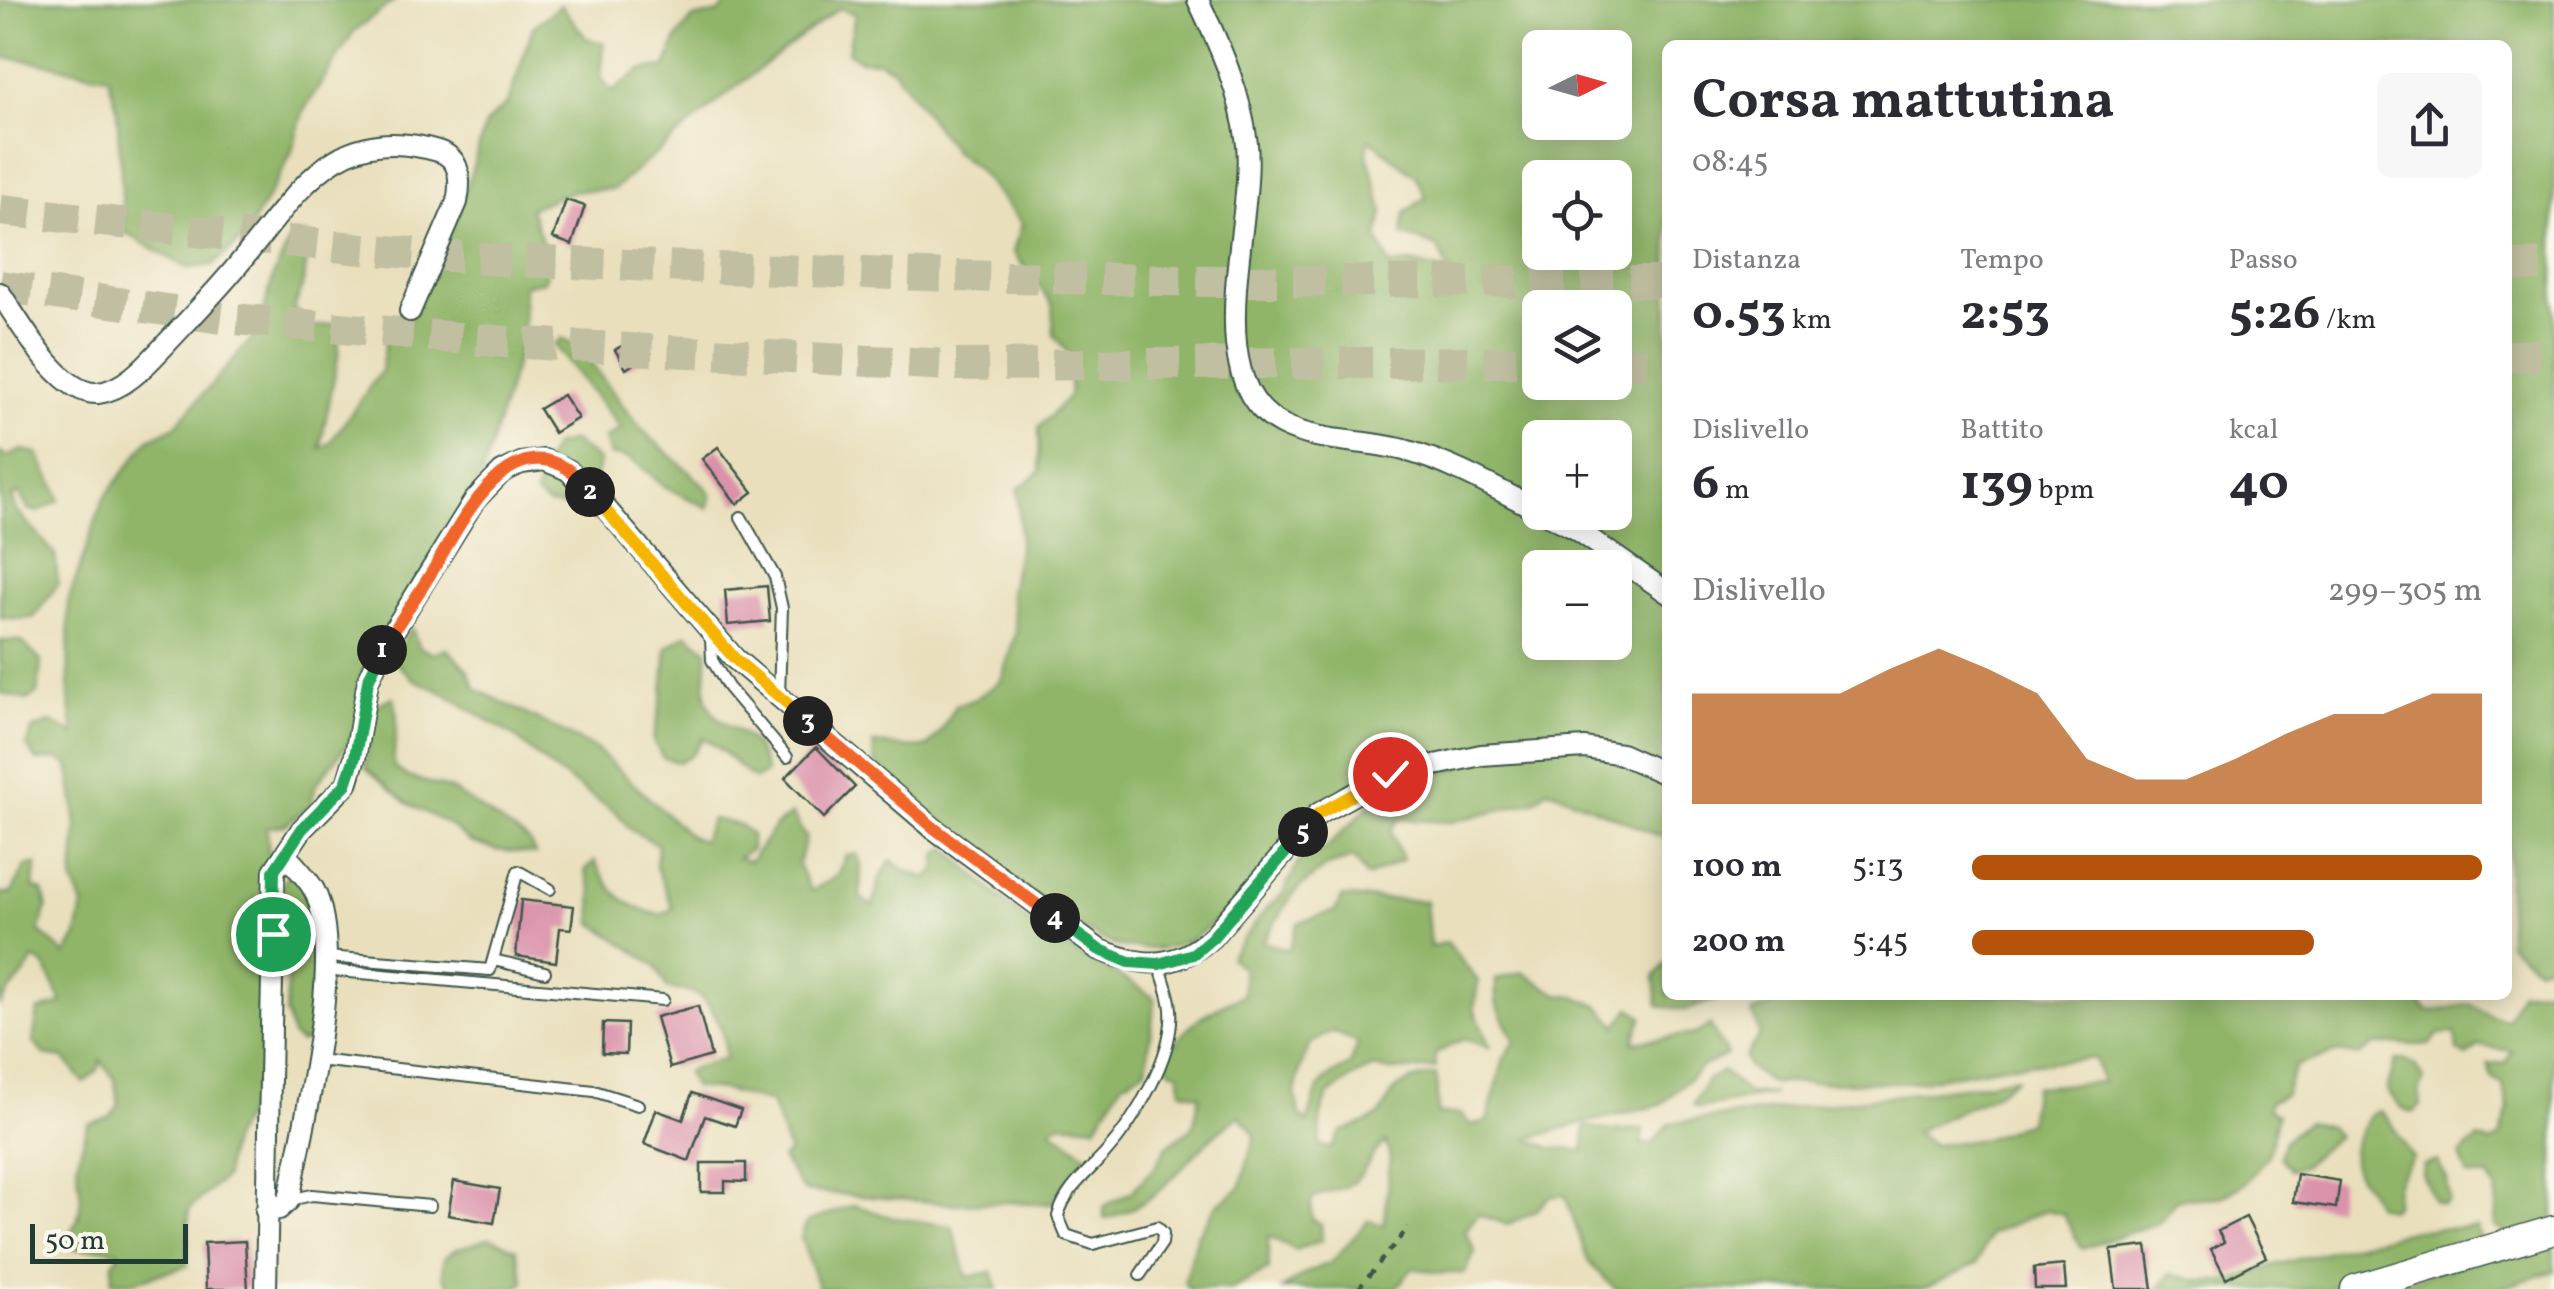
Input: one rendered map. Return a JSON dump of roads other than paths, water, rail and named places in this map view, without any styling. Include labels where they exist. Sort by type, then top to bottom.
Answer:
[{"type":"main road","points":[[2355,1289],[2554,1230]]},
{"type":"street","points":[[1198,0],[1233,80],[1248,148],[1235,346],[1252,399],[1282,425],[1307,434],[1409,451],[1522,503]]},
{"type":"street","points":[[0,293],[41,352],[70,385],[98,393],[115,388],[144,368],[232,273],[316,171],[373,145],[390,145],[443,152],[456,165],[461,182],[457,202],[410,310]]},
{"type":"street","points":[[266,1289],[274,871],[302,829],[346,784],[355,757],[368,681],[383,648],[474,501],[502,472],[521,464],[544,460],[568,470],[603,505],[735,659],[934,828],[1098,949],[1129,962],[1159,964],[1193,954],[1212,938],[1318,814],[1390,774],[1481,755],[1586,748],[1621,754],[1662,773]]},
{"type":"street","points":[[1577,530],[1662,590]]},
{"type":"street","points":[[266,1212],[279,1209],[290,1200],[316,1060],[327,963],[323,918],[314,889],[285,854]]},
{"type":"lane","points":[[741,518],[775,577],[782,608],[779,696]]},
{"type":"lane","points":[[711,632],[712,660],[728,687],[787,757]]},
{"type":"lane","points":[[327,963],[490,970],[518,871],[550,889]]},
{"type":"lane","points":[[492,960],[545,972]]},
{"type":"lane","points":[[327,963],[663,1000]]},
{"type":"lane","points":[[1140,1275],[1162,1244],[1163,1234],[1157,1228],[1094,1244],[1066,1236],[1058,1216],[1072,1187],[1106,1153],[1134,1116],[1156,1074],[1170,1029],[1171,1008],[1159,964]]},
{"type":"lane","points":[[316,1060],[594,1092],[638,1105]]},
{"type":"lane","points":[[290,1200],[312,1196],[430,1206]]},
{"type":"tunnel","points":[[0,210],[512,261],[1215,281],[1662,282]]},
{"type":"tunnel","points":[[2512,266],[2554,265]]},
{"type":"tunnel","points":[[0,286],[222,318],[667,351],[952,365],[1522,362]]},
{"type":"tunnel","points":[[2512,356],[2554,355]]},
{"type":"tunnel","points":[[1632,363],[1662,363]]}]
